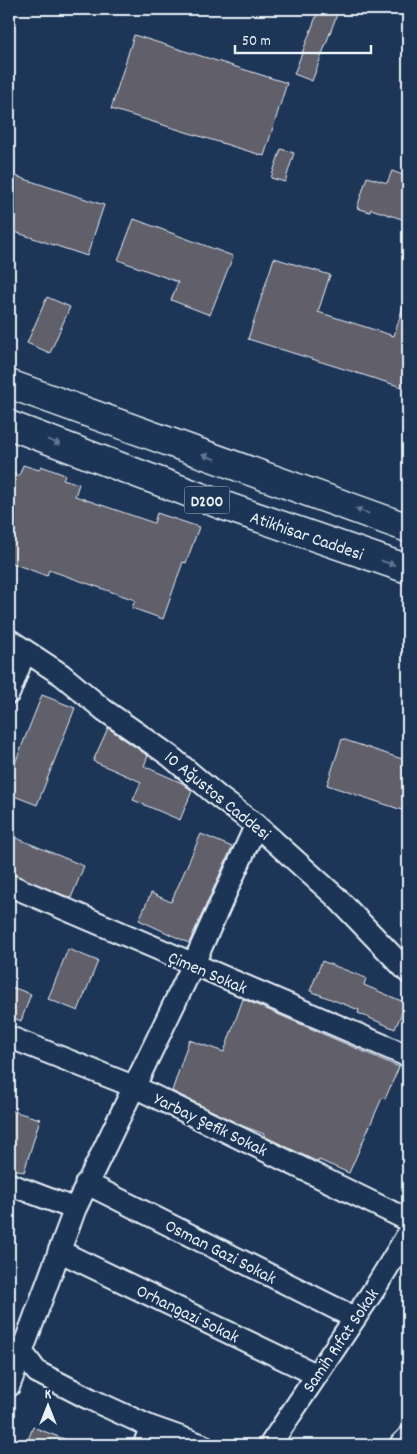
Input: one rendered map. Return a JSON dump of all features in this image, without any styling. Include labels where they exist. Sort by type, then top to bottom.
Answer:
[{"type":"highway","name":"D200","points":[[9,384],[408,528]]},
{"type":"highway","name":"Atikhisar Caddesi","points":[[9,425],[219,504],[408,569]]},
{"type":"street","points":[[9,693],[17,646]]},
{"type":"street","name":"10 Ağustos Caddesi","points":[[17,646],[62,675],[104,710],[170,756],[256,825],[336,897],[408,972]]},
{"type":"street","points":[[9,1386],[15,1349],[59,1251],[86,1183],[193,965],[256,825]]},
{"type":"street","name":"Çimen Sokak","points":[[9,885],[408,1056]]},
{"type":"street","name":"Yarbay Şefik Sokak","points":[[9,1037],[134,1087],[408,1220]]},
{"type":"street","name":"Osman Gazi Sokak","points":[[86,1183],[355,1318]]},
{"type":"street","points":[[9,1184],[75,1209]]},
{"type":"street","name":"Samih Rıfat Sokak","points":[[270,1445],[355,1318],[408,1234]]},
{"type":"street","name":"Orhangazi Sokak","points":[[59,1251],[317,1375]]},
{"type":"street","points":[[15,1349],[37,1372],[90,1399],[147,1436],[202,1445]]},
{"type":"street","points":[[400,1445],[408,1437]]},
{"type":"building","points":[[319,9],[339,9],[312,81],[294,74]]},
{"type":"building","points":[[134,35],[287,83],[264,156],[111,109]]},
{"type":"building","points":[[281,149],[294,153],[285,182],[271,178]]},
{"type":"building","points":[[392,171],[408,177],[408,221],[371,209],[370,212],[357,208],[367,177],[387,183]]},
{"type":"building","points":[[9,174],[104,205],[87,256],[9,230]]},
{"type":"building","points":[[134,219],[233,256],[210,315],[171,300],[178,282],[118,260]]},
{"type":"building","points":[[274,258],[330,275],[318,312],[394,336],[405,300],[408,300],[408,389],[248,339]]},
{"type":"building","points":[[47,297],[70,307],[50,353],[27,343]]},
{"type":"building","points":[[23,465],[39,470],[41,466],[65,475],[63,479],[79,484],[75,496],[154,523],[157,513],[199,527],[186,563],[183,562],[163,619],[132,608],[135,600],[49,570],[47,576],[9,562],[9,472],[19,476]]},
{"type":"building","points":[[42,695],[75,708],[37,805],[9,794],[9,778]]},
{"type":"building","points":[[108,728],[148,756],[144,766],[182,783],[192,791],[180,820],[133,800],[141,782],[93,761]]},
{"type":"building","points":[[342,739],[408,761],[408,812],[327,785]]},
{"type":"building","points":[[201,834],[232,847],[189,943],[139,920],[151,893],[171,902]]},
{"type":"building","points":[[9,835],[84,866],[71,898],[9,873]]},
{"type":"building","points":[[68,949],[98,961],[78,1011],[48,999]]},
{"type":"building","points":[[322,961],[366,978],[364,985],[406,1003],[395,1029],[358,1013],[359,1010],[310,991]]},
{"type":"building","points":[[9,986],[31,994],[21,1021],[9,1016]]},
{"type":"building","points":[[243,999],[399,1067],[385,1099],[382,1098],[349,1173],[319,1160],[318,1162],[264,1136],[264,1134],[243,1126],[172,1091],[189,1040],[224,1052]]},
{"type":"building","points":[[9,1110],[40,1119],[24,1172],[9,1167]]},
{"type":"building","points":[[33,1427],[77,1444],[77,1445],[26,1445]]}]
